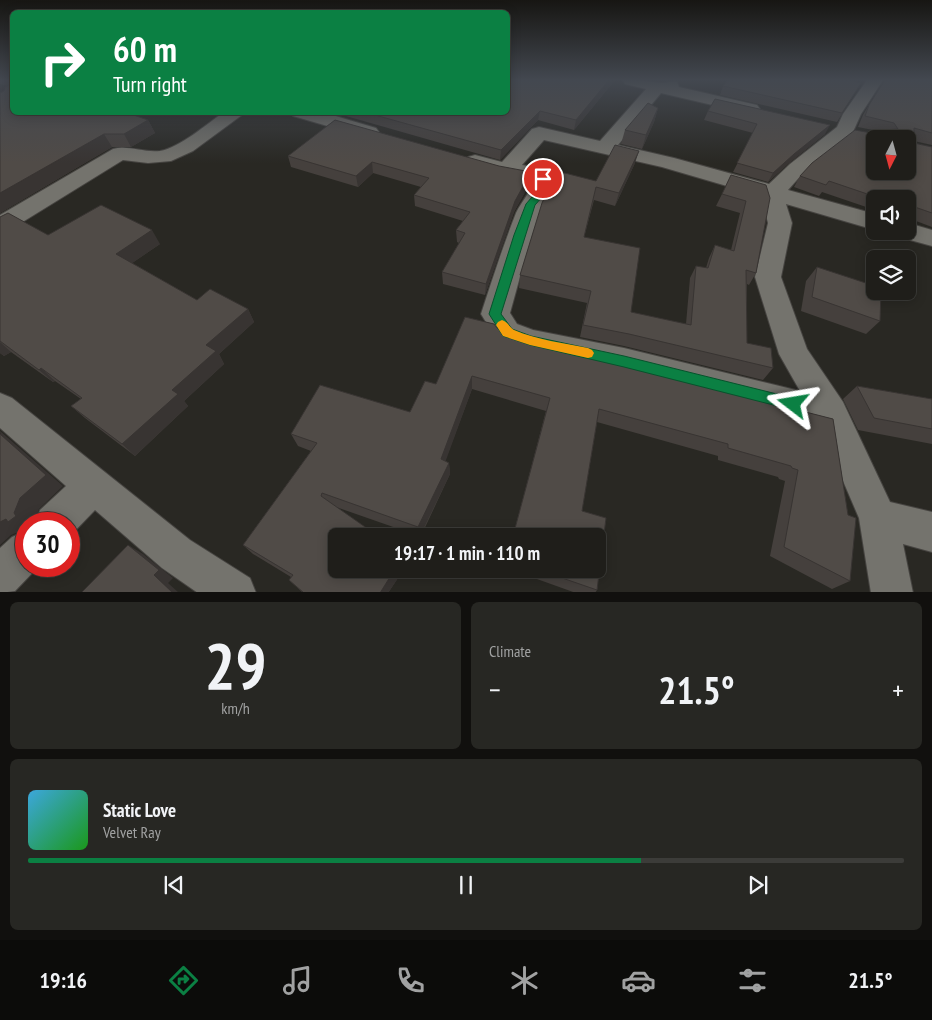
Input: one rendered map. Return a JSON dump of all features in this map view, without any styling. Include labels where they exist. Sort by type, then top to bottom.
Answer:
[{"type":"street","points":[[605,148],[645,108]]},
{"type":"street","points":[[750,108],[771,113]]},
{"type":"street","points":[[772,194],[797,168],[844,130],[855,108]]},
{"type":"street","points":[[0,225],[120,153],[164,157],[186,147],[233,115]]},
{"type":"street","points":[[310,115],[384,136]]},
{"type":"street","points":[[507,170],[539,133],[667,162],[772,194],[866,220]]},
{"type":"street","points":[[460,157],[507,170],[531,173],[543,179],[543,190],[531,204],[519,235],[495,314],[507,332],[530,340],[624,361],[831,414]]},
{"type":"street","points":[[772,194],[780,223],[768,277],[794,354],[831,414],[878,518],[892,592]]},
{"type":"street","points":[[916,233],[932,238]]},
{"type":"street","points":[[0,408],[176,554],[235,592]]},
{"type":"street","points":[[66,512],[93,486]]},
{"type":"street","points":[[878,518],[932,532]]},
{"type":"street","points":[[0,576],[15,562]]},
{"type":"building","points":[[0,108],[10,108],[10,115],[134,115],[148,120],[124,134],[104,134],[0,193]]},
{"type":"building","points":[[510,108],[586,108],[576,120],[540,111],[501,150],[375,115],[510,115]]},
{"type":"building","points":[[644,108],[658,108],[646,135],[625,130]]},
{"type":"building","points":[[710,108],[753,108],[830,125],[773,173],[737,163],[757,124],[708,111]]},
{"type":"building","points":[[818,108],[845,108],[842,113]]},
{"type":"building","points":[[868,108],[932,108],[932,133],[914,128],[914,130],[884,130],[898,129],[894,123],[865,116]]},
{"type":"building","points":[[335,120],[499,166],[531,172],[515,201],[486,284],[442,272],[465,233],[456,230],[470,212],[414,195],[429,178],[372,162],[356,176],[288,156]]},
{"type":"building","points":[[855,130],[866,132],[866,180],[916,180],[916,143],[932,147],[932,213],[916,207],[916,190],[866,190],[866,194],[829,181],[826,185],[800,176],[812,163]]},
{"type":"building","points":[[615,145],[639,151],[619,193],[596,187],[584,237],[640,248],[631,312],[691,325],[696,266],[708,268],[715,245],[734,251],[746,201],[722,194],[731,175],[766,185],[770,198],[756,273],[746,270],[747,343],[771,348],[773,368],[583,325],[591,291],[520,275],[542,203],[557,171],[596,181]]},
{"type":"building","points":[[101,205],[152,230],[116,254],[197,300],[210,289],[248,309],[206,345],[216,351],[172,390],[178,394],[122,444],[71,406],[82,398],[41,368],[39,370],[0,341],[0,217],[8,213],[48,235]]},
{"type":"building","points":[[817,267],[866,283],[866,300],[881,300],[880,321],[812,297]]},
{"type":"building","points":[[465,317],[494,324],[497,328],[532,341],[629,362],[777,400],[778,405],[833,419],[848,515],[856,518],[850,581],[784,547],[798,470],[791,466],[728,448],[728,444],[599,409],[582,511],[606,518],[605,528],[515,528],[550,398],[472,376],[441,459],[449,463],[418,527],[322,493],[321,496],[367,528],[328,528],[328,578],[389,578],[381,592],[303,592],[289,580],[293,575],[243,545],[317,443],[291,434],[320,385],[410,412],[425,381],[436,384]]},
{"type":"building","points":[[857,386],[932,399],[932,429],[874,418]]},
{"type":"building","points":[[0,434],[46,475],[20,498],[14,513],[15,517],[8,522],[6,519],[0,522]]},
{"type":"building","points":[[128,545],[159,570],[154,575],[172,592],[82,592]]},
{"type":"building","points":[[562,578],[598,578],[597,590]]},
{"type":"slow traffic","points":[[502,325],[507,332],[530,340],[588,353]]},
{"type":"route","points":[[543,179],[543,190],[531,204],[519,235],[495,314],[507,332],[530,340],[624,361],[793,404]]}]
